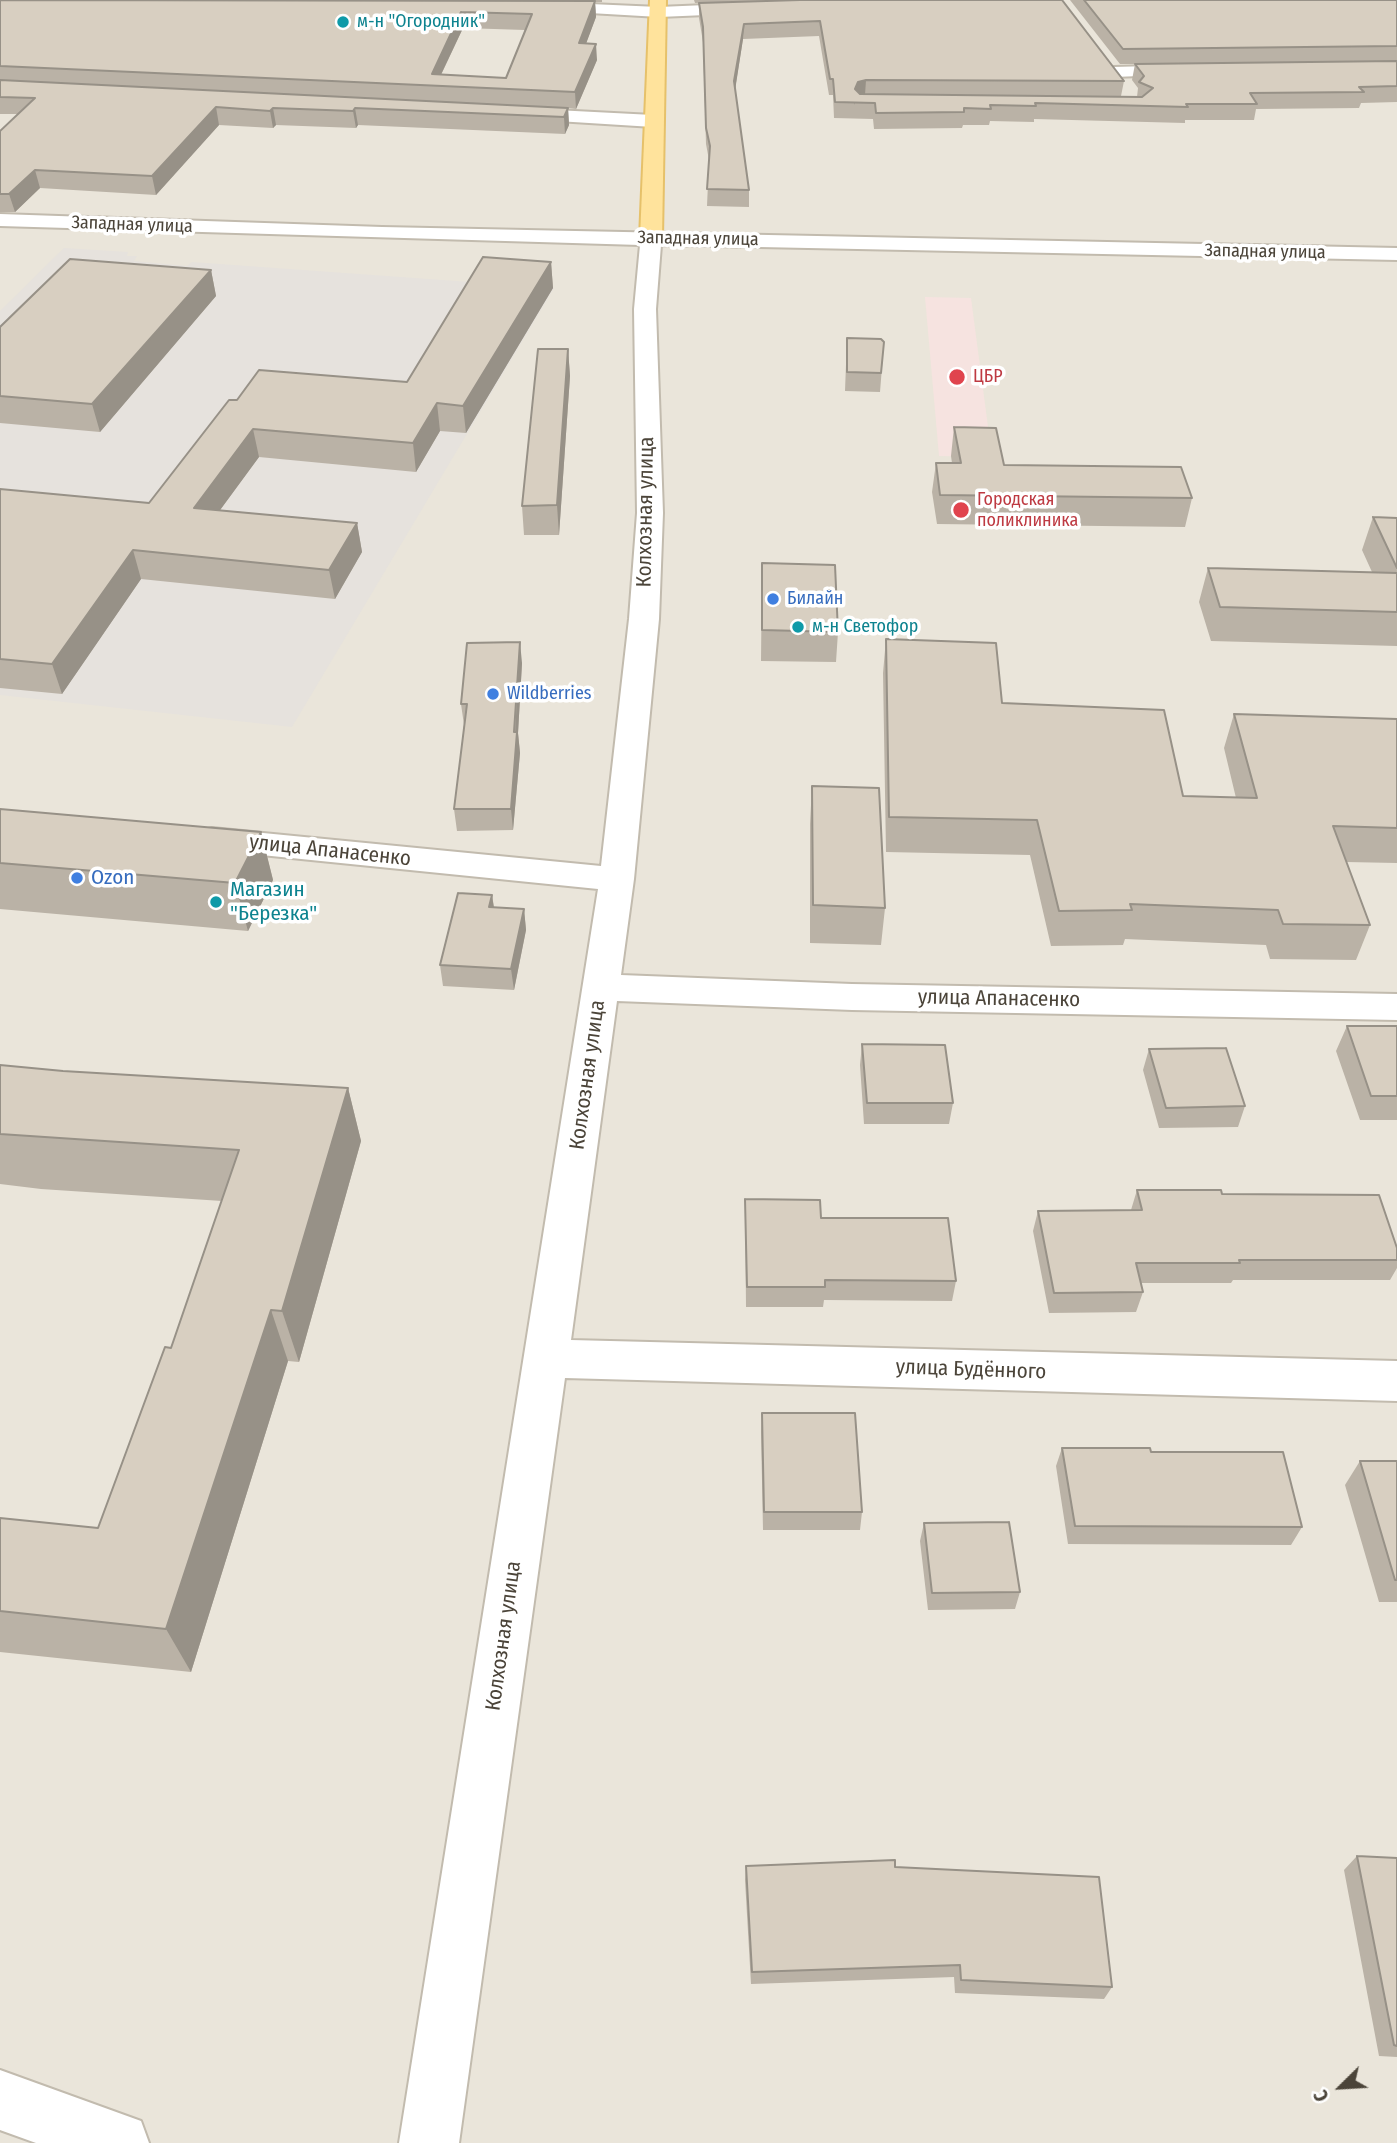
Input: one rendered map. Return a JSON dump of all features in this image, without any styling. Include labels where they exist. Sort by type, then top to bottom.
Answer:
[{"type":"main road","name":"Колхозная улица","points":[[651,238],[658,6]]},
{"type":"street","points":[[534,6],[769,8]]},
{"type":"street","points":[[1130,94],[1110,67],[1200,70]]},
{"type":"street","points":[[495,113],[653,121]]},
{"type":"street","name":"Западная улица","points":[[0,220],[382,233],[1397,254]]},
{"type":"street","name":"Колхозная улица","points":[[429,2143],[617,878],[644,618],[650,513],[645,309],[651,238]]},
{"type":"street","name":"улица Апанасенко","points":[[178,836],[617,878]]},
{"type":"street","name":"улица Апанасенко","points":[[601,987],[866,997],[1397,1007]]},
{"type":"street","name":"улица Будённого","points":[[546,1358],[1397,1381]]},
{"type":"street","points":[[0,2100],[119,2143]]},
{"type":"shaded area","points":[[0,0],[1397,0],[1397,2143],[0,2143]]},
{"type":"shaded area","points":[[64,248],[128,252],[127,256],[137,256],[134,261],[187,266],[192,262],[554,288],[292,727],[0,695],[0,311]]},
{"type":"shaded area","name":"ЦБР","points":[[925,297],[971,298],[992,457],[939,456]]},
{"type":"building","points":[[0,0],[595,1],[579,43],[596,44],[575,92],[0,66]],"holes":[[[461,12],[532,14],[506,78],[432,74]]]},
{"type":"building","points":[[800,0],[1062,0],[1124,81],[866,80],[858,82],[855,89],[860,94],[1142,97],[1153,88],[1139,82],[1144,76],[1135,64],[1397,61],[1397,86],[1359,87],[1364,92],[1250,93],[1257,104],[1186,104],[1188,107],[1035,103],[1036,106],[990,105],[991,109],[964,108],[964,112],[876,113],[875,103],[835,102],[833,79],[830,79],[820,21],[744,24],[734,81],[749,190],[707,189],[710,146],[706,128],[703,27],[699,3]]},
{"type":"building","points":[[1084,0],[1397,0],[1397,46],[1123,49]]},
{"type":"building","points":[[0,80],[568,108],[564,117],[355,108],[353,111],[273,108],[270,111],[216,107],[152,176],[35,170],[9,194],[0,194],[0,131],[35,98],[0,97]]},
{"type":"building","points":[[483,257],[551,262],[463,406],[437,403],[413,443],[253,429],[194,508],[357,523],[329,570],[133,550],[52,664],[0,659],[0,489],[149,503],[229,400],[237,400],[259,370],[407,382]]},
{"type":"building","points":[[70,259],[211,270],[92,404],[0,396],[0,327]]},
{"type":"building","points":[[847,338],[881,339],[884,342],[881,373],[847,372]]},
{"type":"building","points":[[538,349],[568,349],[557,505],[522,506]]},
{"type":"building","points":[[954,427],[996,428],[1004,465],[1181,467],[1192,498],[940,495],[936,463],[961,463]]},
{"type":"building","points":[[1373,517],[1397,518],[1397,568]]},
{"type":"building","points":[[762,563],[835,565],[838,632],[762,630]]},
{"type":"building","points":[[1208,568],[1397,573],[1397,612],[1220,607]]},
{"type":"building","points":[[886,639],[996,643],[1002,703],[1164,710],[1183,796],[1257,798],[1234,714],[1397,719],[1397,828],[1333,826],[1370,925],[1283,924],[1278,910],[1130,904],[1132,910],[1059,911],[1037,820],[889,817]]},
{"type":"building","points":[[520,642],[511,809],[454,809],[467,704],[461,704],[467,643]]},
{"type":"building","points":[[812,786],[879,788],[885,908],[813,905]]},
{"type":"building","points":[[0,809],[261,832],[235,883],[0,863]]},
{"type":"building","points":[[458,893],[492,895],[489,907],[524,909],[511,969],[440,965]]},
{"type":"building","points":[[1347,1026],[1397,1026],[1397,1096],[1371,1096]]},
{"type":"building","points":[[862,1044],[945,1045],[953,1103],[867,1103]]},
{"type":"building","points":[[1226,1048],[1245,1106],[1166,1108],[1149,1049]]},
{"type":"building","points":[[0,1065],[348,1088],[282,1311],[271,1310],[166,1629],[0,1611],[0,1518],[98,1528],[165,1347],[171,1348],[239,1150],[0,1134]]},
{"type":"building","points":[[1137,1190],[1221,1190],[1222,1194],[1379,1195],[1397,1248],[1397,1260],[1136,1263],[1143,1292],[1054,1293],[1038,1211],[1142,1210]]},
{"type":"building","points":[[745,1199],[820,1200],[821,1218],[948,1218],[956,1281],[825,1280],[825,1287],[747,1287]]},
{"type":"building","points":[[762,1413],[855,1413],[862,1512],[764,1512]]},
{"type":"building","points":[[1062,1448],[1150,1448],[1151,1452],[1283,1452],[1302,1527],[1075,1526]]},
{"type":"building","points":[[1360,1461],[1397,1461],[1397,1580],[1395,1580]]},
{"type":"building","points":[[1009,1522],[1020,1592],[932,1593],[924,1523]]},
{"type":"building","points":[[1357,1856],[1397,1858],[1397,2046],[1394,2045]]},
{"type":"building","points":[[895,1860],[895,1867],[1099,1877],[1112,1987],[961,1980],[960,1965],[752,1972],[746,1866]]},
{"type":"place","name":"м-н \"Огородник\"","points":[[343,22]]},
{"type":"place","name":"ЦБР","points":[[957,377]]},
{"type":"place","name":"Городская поликлиника","points":[[961,510]]},
{"type":"place","name":"Билайн","points":[[773,599]]},
{"type":"place","name":"м-н Светофор","points":[[798,627]]},
{"type":"place","name":"Wildberries","points":[[493,694]]},
{"type":"place","name":"Ozon","points":[[77,878]]},
{"type":"place","name":"Магазин \"Березка\"","points":[[216,902]]}]
